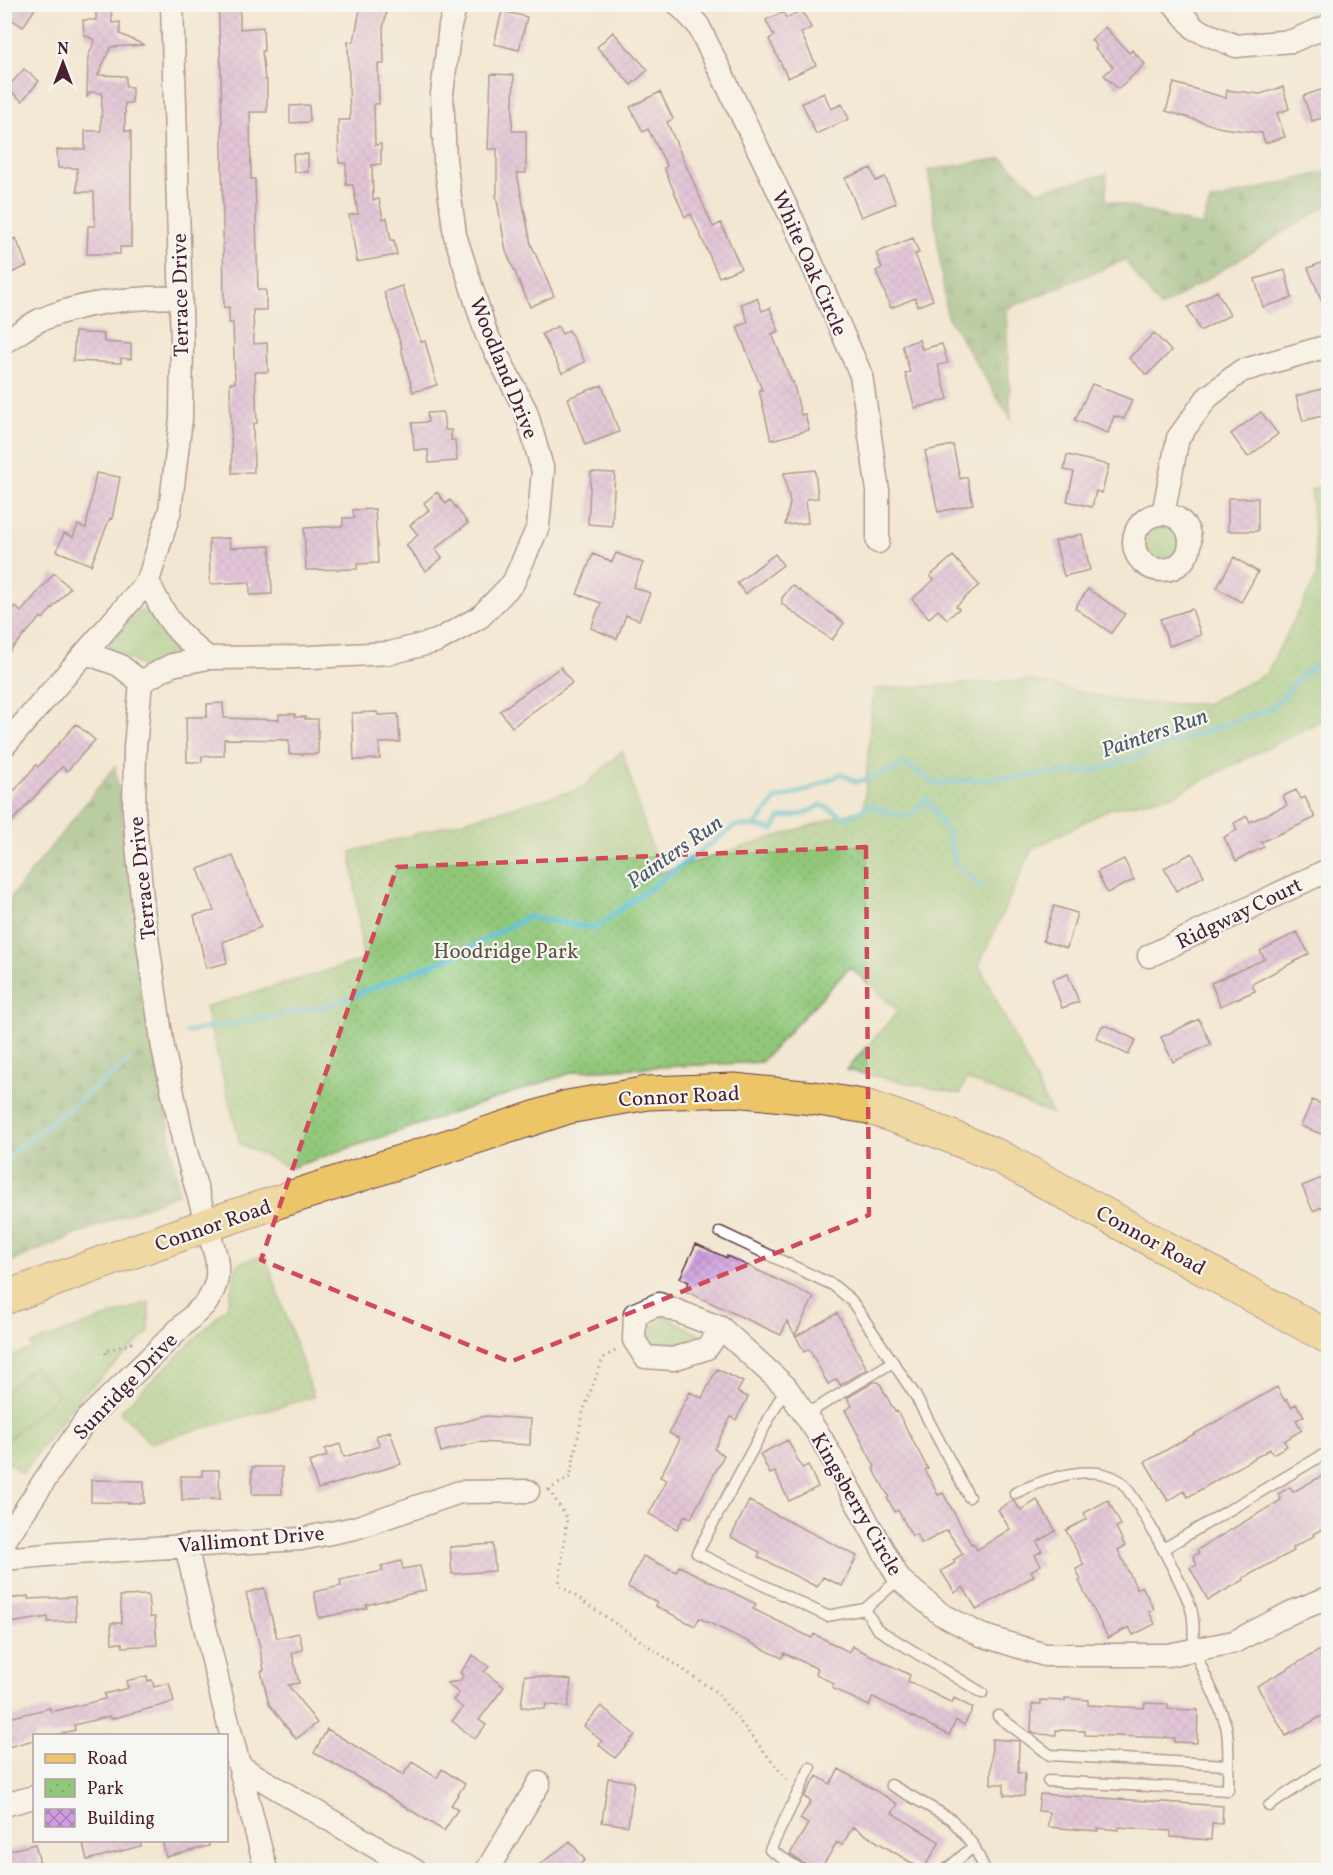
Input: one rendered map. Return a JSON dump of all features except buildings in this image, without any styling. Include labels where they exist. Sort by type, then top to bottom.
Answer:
[{"type":"main road","name":"Connor Road","points":[[4,1298],[207,1225],[568,1107],[648,1093],[734,1090],[813,1098],[868,1107],[1000,1157],[1329,1337]]},
{"type":"street","name":"Terrace Drive","points":[[4,746],[148,581],[170,510],[181,418],[181,297],[172,4]]},
{"type":"street","name":"Woodland Drive","points":[[141,682],[172,665],[208,658],[310,657],[390,653],[437,641],[480,617],[513,583],[538,527],[543,471],[526,411],[486,333],[455,236],[445,160],[442,94],[450,26],[456,4]]},
{"type":"street","name":"White Oak Circle","points":[[678,4],[698,25],[794,223],[861,375],[878,491],[878,542]]},
{"type":"street","points":[[1174,4],[1195,29],[1236,46],[1292,41],[1329,26]]},
{"type":"street","points":[[4,342],[38,321],[85,304],[140,298],[181,297]]},
{"type":"street","points":[[1162,514],[1178,438],[1207,398],[1241,371],[1329,346]]},
{"type":"street","points":[[148,581],[160,609],[185,640],[208,658]]},
{"type":"street","points":[[86,652],[119,664],[141,682]]},
{"type":"street","name":"Terrace Drive","points":[[141,682],[135,747],[134,812],[143,909],[163,1048],[185,1148],[207,1225]]},
{"type":"street","name":"Ridgway Court","points":[[1149,956],[1329,870]]},
{"type":"street","name":"Sunridge Drive","points":[[4,1542],[86,1420],[207,1302],[216,1288],[218,1272],[207,1225]]},
{"type":"street","name":"Kingsberry Circle","points":[[634,1340],[635,1314],[659,1304],[722,1328],[786,1387],[821,1438],[899,1579],[941,1614],[981,1635],[1046,1655],[1168,1655],[1234,1642],[1292,1612],[1329,1598]]},
{"type":"street","points":[[634,1340],[645,1357],[673,1359],[707,1348],[722,1328]]},
{"type":"street","name":"Vallimont Drive","points":[[4,1559],[301,1539],[354,1528],[460,1492],[539,1491]]},
{"type":"street","points":[[186,1546],[234,1754],[266,1870]]},
{"type":"street","points":[[234,1754],[414,1870]]},
{"type":"street","points":[[487,1870],[539,1783]]},
{"type":"street","points":[[4,1805],[33,1797]]},
{"type":"lane","points":[[720,1232],[833,1285],[851,1300],[915,1395],[969,1497]]},
{"type":"lane","points":[[805,1415],[893,1362]]},
{"type":"lane","points":[[786,1387],[697,1553],[827,1616],[865,1609],[899,1579]]},
{"type":"lane","points":[[1163,1549],[1329,1452]]},
{"type":"lane","points":[[1015,1492],[1046,1479],[1069,1474],[1101,1473],[1121,1482],[1163,1549],[1192,1609],[1195,1651],[1227,1727],[1228,1790],[1048,1781]]},
{"type":"lane","points":[[865,1609],[877,1629],[982,1693]]},
{"type":"lane","points":[[998,1716],[1050,1755],[1228,1765]]},
{"type":"lane","points":[[1269,1806],[1329,1766]]},
{"type":"lane","points":[[801,1870],[770,1850],[810,1768]]},
{"type":"lane","points":[[891,1785],[951,1818],[974,1846],[985,1870]]},
{"type":"lane","points":[[946,1870],[974,1846]]},
{"type":"path","points":[[634,1340],[603,1358],[584,1412],[570,1477],[539,1491],[567,1518],[559,1585],[716,1692],[798,1793]]},
{"type":"path","points":[[106,1354],[105,1351],[132,1343],[147,1359]]},
{"type":"highlighted area","points":[[866,847],[869,1215],[510,1362],[261,1260],[397,867]]},
{"type":"green space","points":[[1002,158],[1038,191],[1107,174],[1106,200],[1202,226],[1210,201],[1328,171],[1328,205],[1160,308],[1125,260],[1006,309],[1011,420],[947,316],[928,170]]},
{"type":"green space","name":"Hoodridge Park","points":[[1328,484],[1328,717],[1174,795],[1109,809],[1032,849],[979,965],[1052,1114],[966,1079],[960,1094],[846,1070],[898,1011],[850,967],[761,1062],[577,1071],[290,1168],[240,1144],[205,1007],[363,960],[351,852],[582,788],[622,751],[659,873],[864,809],[873,689],[1028,680],[1132,703],[1205,704],[1266,674],[1317,576],[1311,490]]},
{"type":"green space","points":[[1163,527],[1176,532],[1181,545],[1176,558],[1163,563],[1150,558],[1145,545],[1150,532]]},
{"type":"green space","points":[[138,611],[153,616],[181,652],[145,668],[108,649],[107,646]]},
{"type":"green space","points":[[115,766],[179,1193],[5,1264],[4,906]]},
{"type":"green space","points":[[265,1255],[314,1397],[150,1443],[120,1412],[227,1307],[237,1264]]},
{"type":"green space","points":[[149,1302],[149,1332],[75,1402],[22,1474],[5,1460],[4,1359],[32,1349],[31,1344]]},
{"type":"green space","points":[[656,1315],[665,1316],[702,1336],[702,1342],[665,1349],[645,1344],[641,1328],[646,1319]]},
{"type":"green space","points":[[34,1367],[58,1395],[5,1442],[5,1392]]},
{"type":"waterway","name":"Painters Run","points":[[187,1032],[327,1006],[454,956],[527,917],[595,928],[735,826],[755,826],[776,799],[808,790],[841,774],[857,782],[906,764],[934,783],[1098,770],[1272,708],[1302,675],[1328,657]]},
{"type":"waterway","points":[[755,826],[773,830],[780,818],[804,814],[821,805],[848,819],[869,805],[899,816],[912,815],[927,798],[947,832],[956,864],[982,887]]},
{"type":"waterway","name":"Painters Run","points":[[4,1159],[130,1060]]}]
